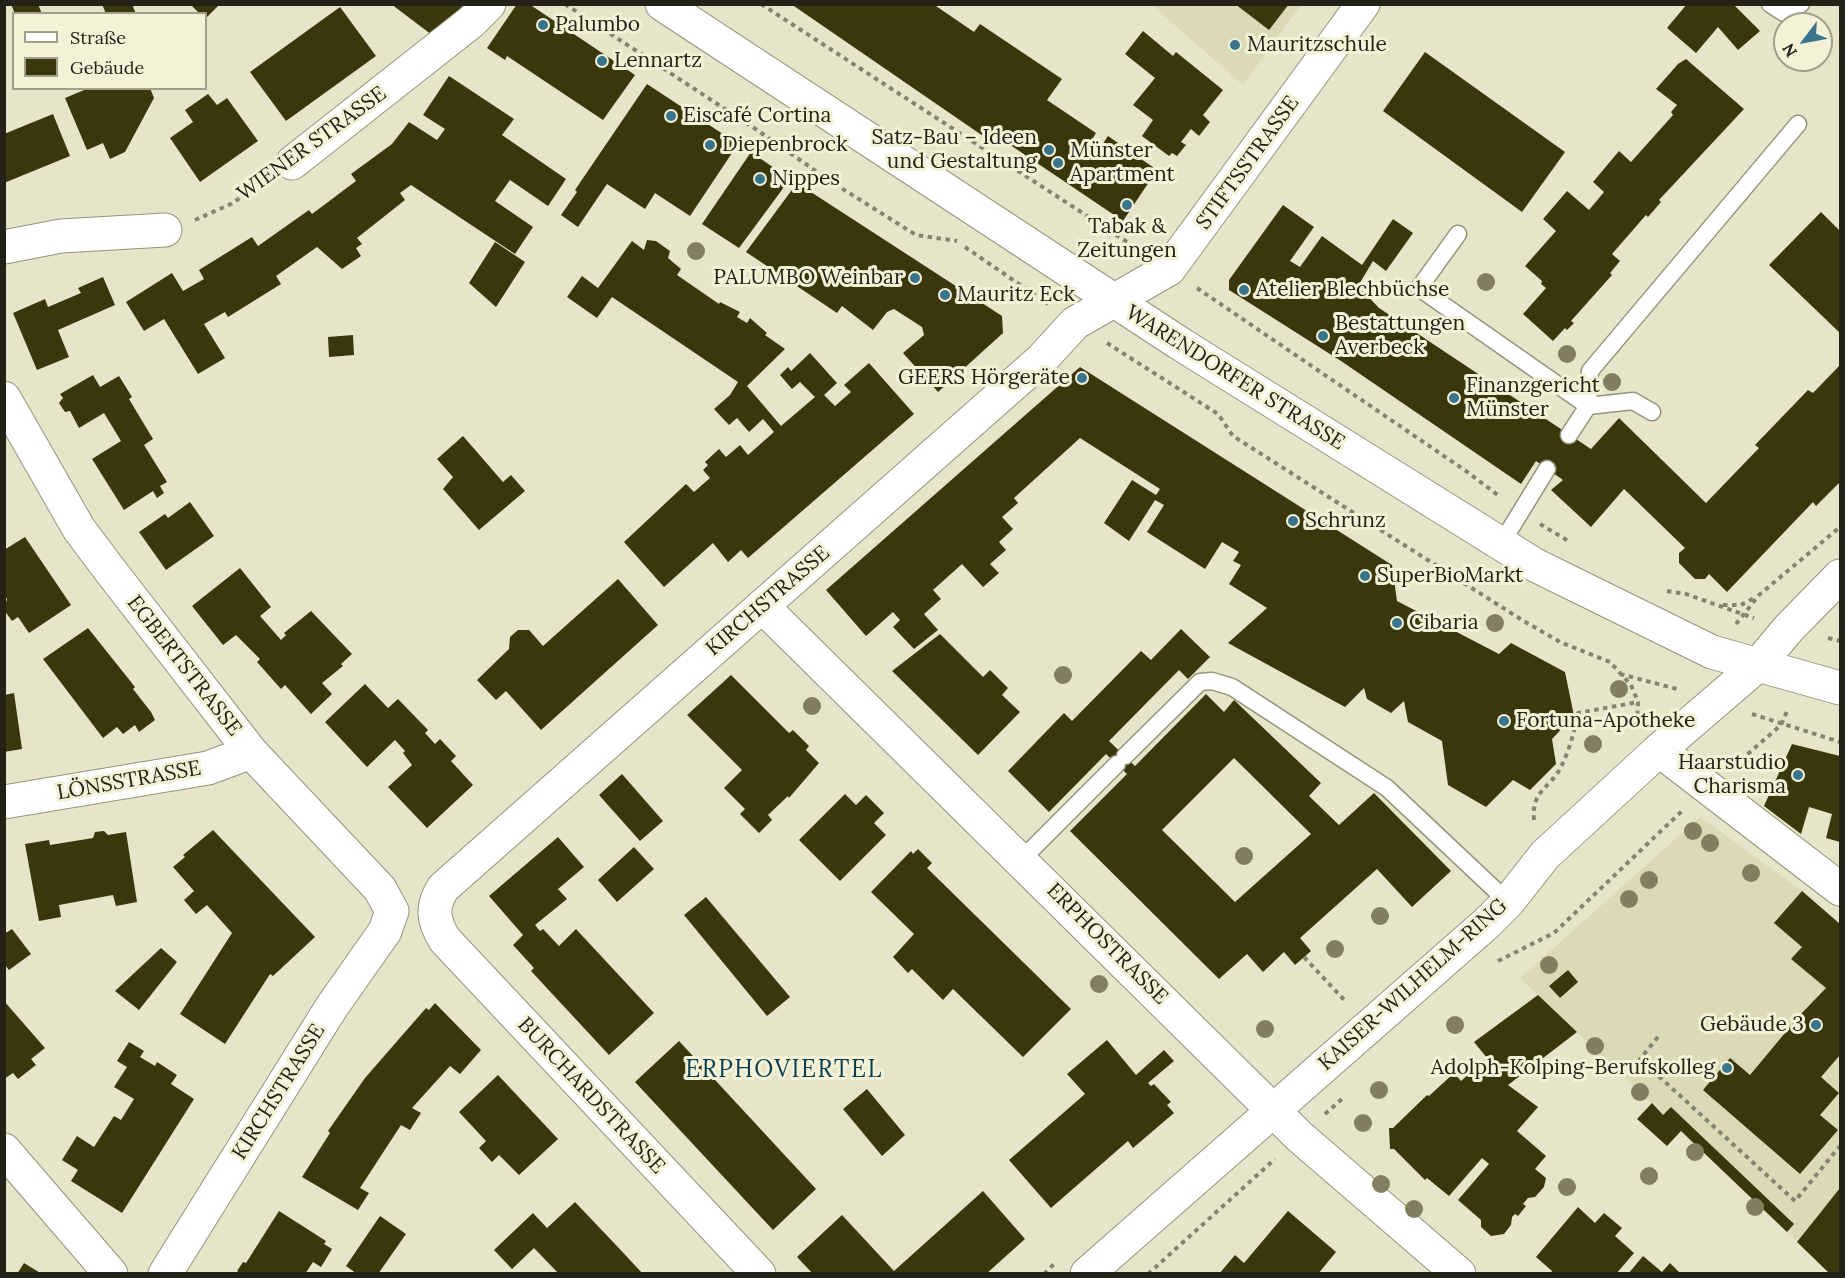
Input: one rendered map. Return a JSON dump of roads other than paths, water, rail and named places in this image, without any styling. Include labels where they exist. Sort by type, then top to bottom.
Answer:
[{"type":"street","name":"WIENER STRASSE","points":[[292,163],[463,29],[489,4]]},
{"type":"street","name":"WARENDORFER STRASSE","points":[[662,4],[1114,301],[1535,565],[1712,652],[1840,688]]},
{"type":"street","name":"STIFTSSTRASSE","points":[[1114,301],[1169,269],[1363,4]]},
{"type":"street","points":[[4,247],[60,236],[165,230]]},
{"type":"street","name":"KIRCHSTRASSE","points":[[433,911],[436,899],[443,888],[1042,359],[1075,323],[1114,301]]},
{"type":"street","name":"EGBERTSTRASSE","points":[[4,398],[79,529],[251,752],[380,889],[392,911]]},
{"type":"street","name":"KAISER-WILHELM-RING","points":[[1087,1274],[1508,902],[1545,855],[1648,740],[1758,665],[1789,628],[1840,576]]},
{"type":"street","name":"ERPHOSTRASSE","points":[[762,606],[1300,1137],[1459,1274]]},
{"type":"street","points":[[1648,740],[1840,889]]},
{"type":"street","name":"LÖNSSTRASSE","points":[[4,802],[208,768],[251,752]]},
{"type":"street","name":"KIRCHSTRASSE","points":[[165,1274],[331,1008],[385,932],[392,911]]},
{"type":"street","name":"BURCHARDSTRASSE","points":[[433,911],[437,927],[445,940],[759,1274]]},
{"type":"street","points":[[4,1150],[111,1274]]},
{"type":"lane","points":[[1770,4],[1784,13],[1801,4]]},
{"type":"lane","points":[[1569,435],[1588,406],[1590,371],[1798,124]]},
{"type":"lane","points":[[1458,234],[1419,288],[1588,406],[1633,401],[1652,412]]},
{"type":"lane","points":[[1501,544],[1547,469]]},
{"type":"lane","points":[[1021,860],[1200,682],[1212,681],[1232,687],[1387,788],[1508,902]]},
{"type":"place","name":"Palumbo","points":[[543,25]]},
{"type":"place","name":"Mauritzschule","points":[[1235,45]]},
{"type":"place","name":"Lennartz","points":[[602,61]]},
{"type":"place","name":"Eiscafé Cortina","points":[[671,116]]},
{"type":"place","name":"Diepenbrock","points":[[710,145]]},
{"type":"place","name":"Satz-Bau – Ideen und Gestaltung","points":[[1049,150]]},
{"type":"place","name":"Münster Apartment","points":[[1058,163]]},
{"type":"place","name":"Nippes","points":[[760,179]]},
{"type":"place","name":"Tabak & Zeitungen","points":[[1127,205]]},
{"type":"place","name":"PALUMBO Weinbar","points":[[915,278]]},
{"type":"place","name":"Atelier Blechbüchse","points":[[1244,290]]},
{"type":"place","name":"Mauritz Eck","points":[[945,295]]},
{"type":"place","name":"Bestattungen Averbeck","points":[[1323,336]]},
{"type":"place","name":"GEERS Hörgeräte","points":[[1082,378]]},
{"type":"place","name":"Finanzgericht Münster","points":[[1454,398]]},
{"type":"place","name":"Schrunz","points":[[1293,521]]},
{"type":"place","name":"SuperBioMarkt","points":[[1365,576]]},
{"type":"place","name":"Cibaria","points":[[1397,623]]},
{"type":"place","name":"Fortuna-Apotheke","points":[[1504,721]]},
{"type":"place","name":"Haarstudio Charisma","points":[[1798,775]]},
{"type":"place","name":"Gebäude 3","points":[[1816,1025]]},
{"type":"place","name":"Adolph-Kolping-Berufskolleg","points":[[1727,1068]]},
{"type":"district","name":"ERPHOVIERTEL","points":[[784,1070]]}]
